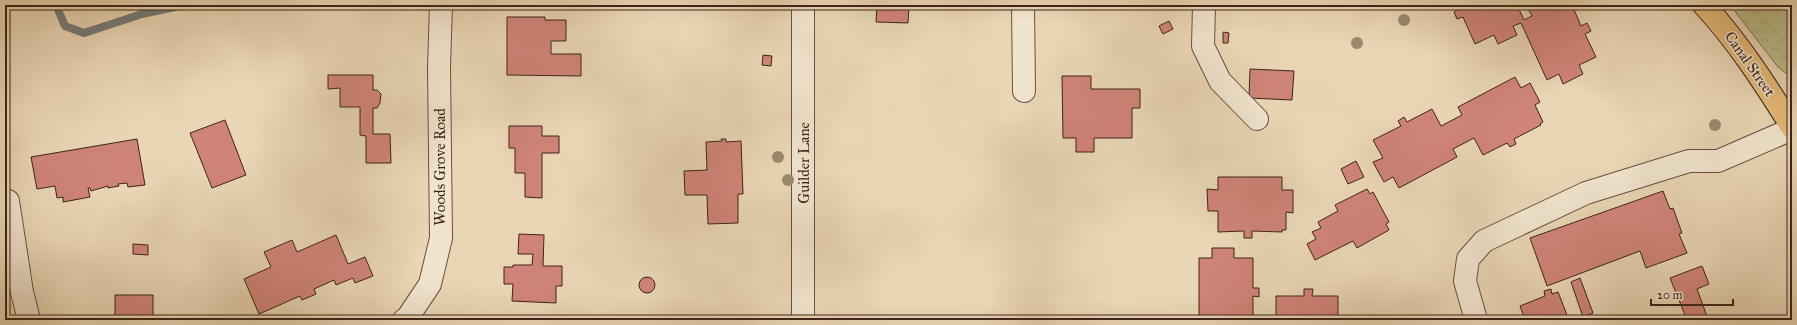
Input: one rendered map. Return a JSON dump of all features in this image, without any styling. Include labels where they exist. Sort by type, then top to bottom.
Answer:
[{"type":"main road","name":"Canal Street","points":[[1704,5],[1754,66],[1792,128]]},
{"type":"street","name":"Woods Grove Road","points":[[404,320],[408,317],[430,284],[441,238],[439,68],[441,5]]},
{"type":"street","name":"Guilder Lane","points":[[803,5],[803,320]]},
{"type":"street","points":[[1023,5],[1024,91]]},
{"type":"street","points":[[1204,5],[1203,46],[1220,81],[1257,118]]},
{"type":"street","points":[[1476,320],[1465,281],[1468,258],[1484,241],[1586,193],[1689,161],[1718,161],[1792,128]]},
{"type":"street","points":[[8,201],[22,292],[29,320]]},
{"type":"green space","points":[[1730,5],[1792,5],[1792,78],[1778,67]]},
{"type":"building","points":[[877,5],[909,5],[908,23],[876,22]]},
{"type":"building","points":[[1457,5],[1517,5],[1524,20],[1532,16],[1527,7],[1532,5],[1572,5],[1581,26],[1587,23],[1591,31],[1585,34],[1596,57],[1579,65],[1583,74],[1563,84],[1559,74],[1547,80],[1521,23],[1513,26],[1517,35],[1498,44],[1494,35],[1475,44],[1463,17],[1457,19],[1454,12],[1459,9]]},
{"type":"building","points":[[507,17],[545,17],[545,20],[566,20],[566,41],[551,41],[551,54],[581,54],[581,76],[507,75]]},
{"type":"building","points":[[1169,21],[1173,29],[1163,34],[1159,26]]},
{"type":"building","points":[[1223,32],[1229,33],[1228,43],[1223,43]]},
{"type":"building","points":[[763,55],[772,56],[771,66],[762,65]]},
{"type":"building","points":[[1250,69],[1294,71],[1292,100],[1249,98]]},
{"type":"building","points":[[328,75],[373,75],[373,90],[377,90],[381,94],[380,103],[377,108],[373,108],[373,134],[390,134],[391,163],[366,163],[366,136],[360,135],[360,107],[340,107],[340,88],[328,89]]},
{"type":"building","points":[[1062,76],[1091,76],[1091,89],[1140,89],[1140,108],[1132,108],[1132,138],[1094,138],[1094,152],[1076,152],[1076,138],[1063,138]]},
{"type":"building","points":[[1515,77],[1521,88],[1530,83],[1540,102],[1535,105],[1543,122],[1540,124],[1541,125],[1514,139],[1516,144],[1510,147],[1507,143],[1483,155],[1474,138],[1453,149],[1457,157],[1399,188],[1393,177],[1384,182],[1373,162],[1383,158],[1373,140],[1401,126],[1398,121],[1404,117],[1407,122],[1432,109],[1441,126],[1462,115],[1458,107]]},
{"type":"building","points":[[5,119],[9,135],[5,136]]},
{"type":"building","points":[[225,120],[246,175],[212,188],[190,133]]},
{"type":"building","points":[[509,126],[542,126],[542,136],[559,136],[559,153],[542,153],[542,198],[525,197],[525,173],[515,173],[515,148],[509,148]]},
{"type":"building","points":[[137,139],[145,185],[128,187],[127,183],[118,184],[119,186],[108,188],[108,186],[91,191],[90,188],[88,188],[90,197],[63,202],[63,197],[57,198],[55,186],[37,189],[31,157]]},
{"type":"building","points":[[721,139],[726,139],[726,142],[741,141],[743,194],[738,194],[738,223],[708,224],[707,195],[685,195],[684,171],[707,170],[706,142],[722,141]]},
{"type":"building","points":[[1356,161],[1364,177],[1348,184],[1341,169]]},
{"type":"building","points":[[1218,177],[1282,177],[1282,190],[1293,190],[1293,213],[1286,212],[1286,230],[1282,230],[1282,232],[1252,231],[1252,238],[1244,238],[1244,231],[1218,232],[1218,211],[1208,211],[1207,189],[1218,190]]},
{"type":"building","points":[[1367,189],[1370,194],[1373,192],[1389,222],[1386,224],[1389,230],[1357,248],[1353,241],[1315,260],[1307,244],[1316,239],[1312,232],[1321,228],[1318,222],[1338,211],[1335,205]]},
{"type":"building","points":[[1663,191],[1670,209],[1673,208],[1682,233],[1679,234],[1687,253],[1646,268],[1640,251],[1547,286],[1530,238]]},
{"type":"building","points":[[519,234],[544,235],[543,266],[562,266],[562,286],[556,286],[556,303],[512,301],[513,284],[504,284],[504,267],[513,267],[513,265],[532,265],[533,254],[518,254]]},
{"type":"building","points":[[336,235],[348,264],[365,257],[373,276],[355,283],[353,278],[336,285],[334,280],[314,289],[316,294],[302,300],[300,296],[259,314],[244,279],[271,267],[264,252],[292,240],[297,252]]},
{"type":"building","points":[[133,244],[148,245],[148,255],[133,254]]},
{"type":"building","points":[[1212,248],[1234,248],[1234,258],[1253,258],[1253,288],[1259,288],[1259,297],[1253,296],[1253,320],[1199,320],[1199,258],[1212,258]]},
{"type":"building","points":[[1702,266],[1709,284],[1697,289],[1708,319],[1687,320],[1670,278]]},
{"type":"building","points":[[644,277],[650,277],[655,282],[653,291],[650,293],[644,293],[639,288],[639,282]]},
{"type":"building","points":[[1580,278],[1593,313],[1583,317],[1571,282]]},
{"type":"building","points":[[1304,289],[1313,289],[1312,296],[1338,296],[1338,317],[1346,317],[1346,320],[1268,320],[1268,317],[1276,317],[1276,296],[1304,296]]},
{"type":"building","points":[[1551,289],[1552,294],[1558,292],[1569,320],[1525,320],[1520,306],[1545,296],[1544,291]]},
{"type":"building","points":[[115,295],[153,295],[153,320],[115,320]]},
{"type":"waterway","points":[[56,5],[65,26],[84,33],[142,14],[184,5]]}]
